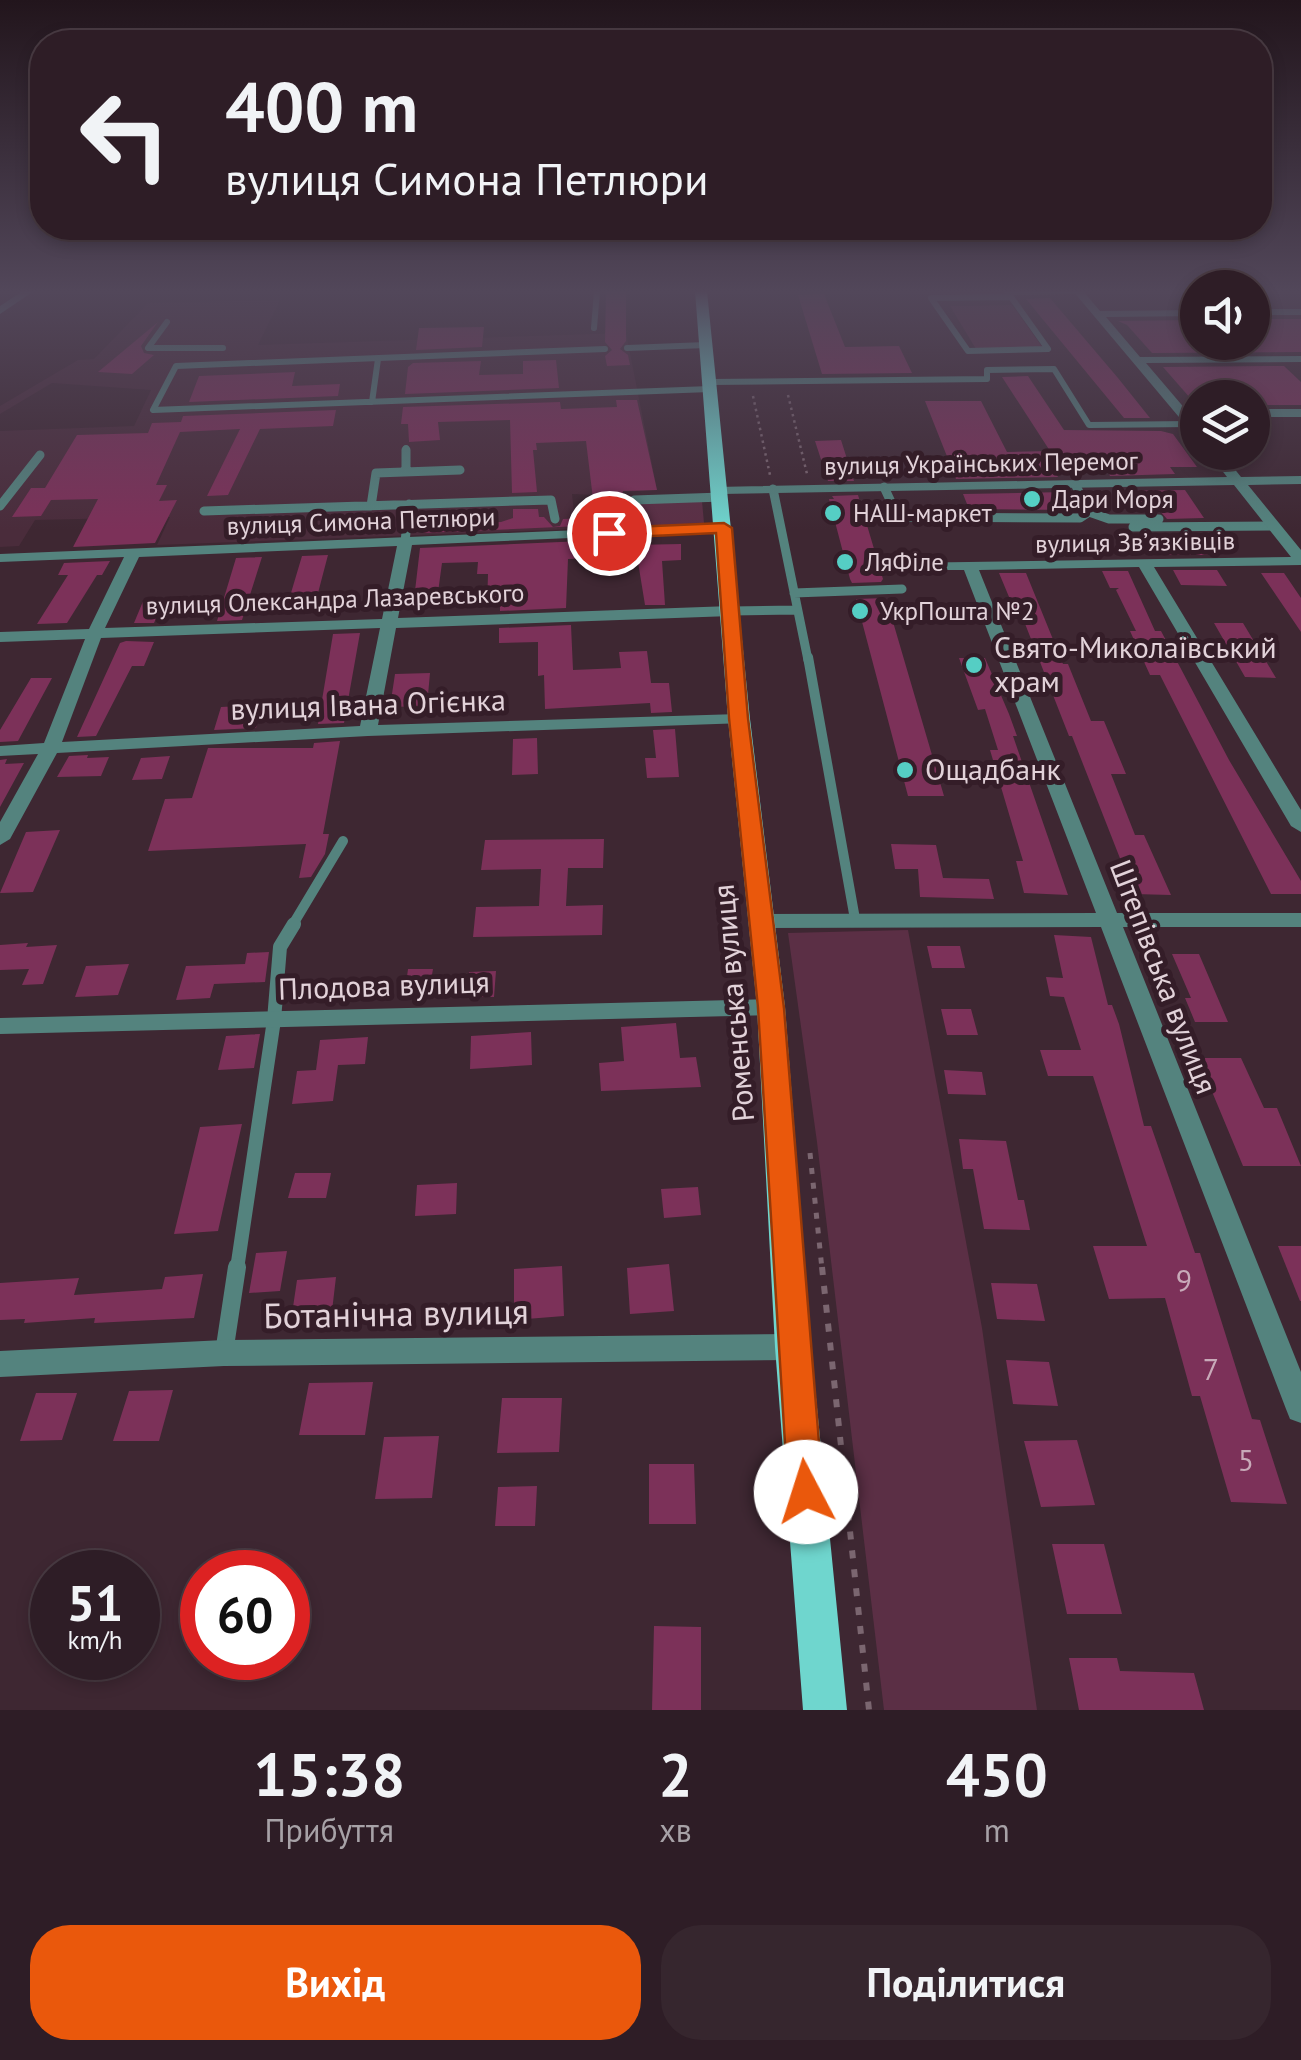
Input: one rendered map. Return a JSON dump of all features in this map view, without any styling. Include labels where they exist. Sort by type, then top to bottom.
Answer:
[{"type":"main road","name":"Роменська вулиця","points":[[709,371],[722,493],[738,718],[771,1008],[793,1347],[825,1710]]},
{"type":"street","points":[[1146,371],[1180,408]]},
{"type":"street","points":[[1270,413],[1301,413]]},
{"type":"street","points":[[1228,470],[1301,561]]},
{"type":"street","name":"вулиця Українських Перемог","points":[[722,493],[884,486],[1301,480]]},
{"type":"street","name":"вулиця Симона Петлюри","points":[[0,558],[405,542],[556,528],[636,532],[724,528]]},
{"type":"street","points":[[368,731],[405,542]]},
{"type":"street","points":[[0,839],[51,748],[95,633],[133,553]]},
{"type":"street","name":"вулиця Звʼязківців","points":[[906,566],[1301,561]]},
{"type":"street","points":[[1144,565],[1301,826]]},
{"type":"street","name":"Штепівська вулиця","points":[[970,566],[1301,1409]]},
{"type":"street","name":"вулиця Олександра Лазаревського","points":[[0,637],[731,611]]},
{"type":"street","name":"вулиця Івана Огієнка","points":[[0,751],[368,731],[738,718]]},
{"type":"street","points":[[760,921],[1301,920]]},
{"type":"street","name":"Плодова вулиця","points":[[0,1026],[771,1008]]},
{"type":"street","name":"Ботанічна вулиця","points":[[0,1364],[224,1353],[793,1347]]},
{"type":"lane","points":[[173,371],[153,410],[710,386],[750,381],[987,379],[987,371]]},
{"type":"lane","points":[[372,402],[376,371]]},
{"type":"lane","points":[[1055,371],[1089,425],[1180,421]]},
{"type":"lane","points":[[406,448],[406,472]]},
{"type":"lane","points":[[0,506],[40,455]]},
{"type":"lane","points":[[370,506],[376,472],[460,470]]},
{"type":"lane","points":[[884,486],[898,517],[1080,518],[1089,512]]},
{"type":"lane","points":[[1076,486],[1089,512],[1109,519],[1189,519],[1216,527]]},
{"type":"lane","points":[[773,489],[855,919]]},
{"type":"lane","points":[[636,532],[629,503],[634,500],[722,493]]},
{"type":"lane","points":[[204,511],[550,500],[556,528]]},
{"type":"lane","points":[[405,542],[409,504]]},
{"type":"lane","points":[[1133,527],[1274,526]]},
{"type":"lane","points":[[794,593],[902,589]]},
{"type":"lane","points":[[731,611],[796,610]]},
{"type":"lane","points":[[224,1353],[274,1020],[280,947],[343,841]]},
{"type":"path","points":[[784,380],[810,488]]},
{"type":"path","points":[[750,381],[773,489]]},
{"type":"shaded area","points":[[60,371],[633,371],[657,490],[618,492],[617,496],[572,494],[576,529],[157,545],[170,517],[35,520],[19,546],[0,547],[0,431],[134,426],[151,390],[52,383],[0,414],[0,406]]},
{"type":"shaded area","points":[[702,501],[704,523],[649,526],[639,522],[638,504]]},
{"type":"shaded area","points":[[908,930],[982,1328],[1037,1710],[884,1710],[817,1142],[788,933]]},
{"type":"building","points":[[99,371],[136,371],[132,374]]},
{"type":"building","points":[[408,371],[523,374],[523,371],[557,371],[559,388],[405,394]]},
{"type":"building","points":[[821,371],[912,373],[822,374]]},
{"type":"building","points":[[1085,371],[1112,371],[1150,418],[1124,418]]},
{"type":"building","points":[[1166,371],[1289,371],[1301,382],[1301,405],[1270,405],[1270,380],[1180,380],[1180,386]]},
{"type":"building","points":[[295,372],[292,386],[340,384],[338,396],[189,402],[199,376]]},
{"type":"building","points":[[1028,376],[1064,430],[1173,434],[1180,444],[1180,467],[1170,467],[1175,474],[1110,476],[1107,469],[1054,470],[1058,477],[956,479],[925,401],[981,401],[1007,452],[1050,451],[1002,377]]},
{"type":"building","points":[[616,400],[637,400],[657,490],[623,491],[621,504],[626,524],[423,533],[424,525],[501,522],[513,518],[513,509],[538,509],[539,517],[553,527],[560,526],[563,519],[586,518],[585,509],[592,508],[593,499],[586,441],[536,443],[537,450],[533,450],[537,492],[512,493],[510,420],[438,422],[440,440],[409,442],[408,424],[401,424],[403,407],[560,402],[561,409],[617,407]]},
{"type":"building","points":[[336,410],[333,426],[260,429],[228,495],[207,496],[240,429],[180,432],[156,485],[167,485],[159,501],[177,500],[155,543],[73,547],[98,499],[51,500],[41,516],[12,517],[31,488],[45,488],[77,435],[148,433],[152,423],[181,422],[183,416]]},
{"type":"building","points":[[841,440],[854,481],[828,481],[815,441]]},
{"type":"building","points":[[1185,490],[1204,518],[1167,519],[1160,511],[1131,511],[1119,491]]},
{"type":"building","points":[[1066,492],[1076,510],[969,509],[963,494]]},
{"type":"building","points":[[858,495],[881,582],[852,583],[829,499]]},
{"type":"building","points":[[1157,535],[1215,535],[1225,550],[1205,550],[1208,555],[1157,555]]},
{"type":"building","points":[[631,539],[632,545],[681,544],[681,560],[662,561],[665,605],[645,605],[638,562],[623,562],[623,557],[568,559],[566,608],[500,611],[500,606],[487,607],[488,574],[477,574],[478,562],[442,563],[436,607],[413,608],[420,548]]},
{"type":"building","points":[[328,555],[313,612],[285,613],[302,556]]},
{"type":"building","points":[[262,557],[242,620],[217,621],[236,558]]},
{"type":"building","points":[[110,561],[67,623],[37,624],[68,575],[58,575],[64,563]]},
{"type":"building","points":[[1173,570],[1217,570],[1227,586],[1181,585]]},
{"type":"building","points":[[1102,571],[1128,571],[1155,631],[1161,631],[1229,760],[1301,881],[1301,894],[1271,894],[1160,675],[1150,675],[1130,631],[1136,631],[1116,590],[1119,588],[1110,588]]},
{"type":"building","points":[[999,573],[1026,573],[1091,721],[1104,721],[1126,774],[1111,774],[1135,835],[1144,835],[1171,895],[1134,894],[1022,616],[1017,616]]},
{"type":"building","points":[[1261,573],[1284,573],[1301,598],[1301,632]]},
{"type":"building","points":[[165,598],[154,623],[134,623],[144,599]]},
{"type":"building","points":[[886,598],[944,796],[908,796],[856,599]]},
{"type":"building","points":[[1214,623],[1243,623],[1276,678],[1245,677]]},
{"type":"building","points":[[571,625],[573,670],[621,668],[619,652],[647,651],[651,683],[669,683],[672,712],[651,713],[650,703],[545,709],[544,675],[538,676],[538,642],[499,643],[499,628]]},
{"type":"building","points":[[360,633],[344,723],[318,724],[333,634]]},
{"type":"building","points":[[154,642],[144,666],[132,666],[96,736],[77,737],[120,643]]},
{"type":"building","points":[[959,658],[985,658],[1017,736],[1013,736],[1068,895],[1024,893],[1016,861],[1023,861],[990,750],[998,750],[985,709],[978,710]]},
{"type":"building","points":[[430,673],[427,706],[390,707],[395,674]]},
{"type":"building","points":[[31,678],[52,678],[18,741],[0,742],[0,730]]},
{"type":"building","points":[[263,705],[256,728],[214,730],[221,707]]},
{"type":"building","points":[[675,729],[679,777],[647,778],[645,758],[656,758],[653,730]]},
{"type":"building","points":[[537,738],[538,774],[512,775],[513,739]]},
{"type":"building","points":[[340,741],[323,834],[329,834],[325,854],[311,877],[299,878],[306,844],[148,851],[165,799],[192,798],[208,748],[313,748],[314,743]]},
{"type":"building","points":[[88,755],[87,758],[109,757],[101,776],[57,777],[69,756]]},
{"type":"building","points":[[170,756],[162,779],[132,780],[141,758]]},
{"type":"building","points":[[7,759],[5,764],[24,763],[0,807],[0,760]]},
{"type":"building","points":[[60,830],[33,892],[0,893],[26,832]]},
{"type":"building","points":[[604,839],[603,868],[568,868],[566,906],[603,905],[602,935],[473,937],[476,907],[539,906],[541,869],[481,870],[485,840]]},
{"type":"building","points":[[891,844],[936,845],[943,878],[989,879],[994,899],[920,897],[918,869],[895,869]]},
{"type":"building","points":[[1054,935],[1091,937],[1108,1005],[1112,1005],[1119,1024],[1144,1126],[1151,1126],[1195,1253],[1200,1253],[1252,1419],[1260,1420],[1287,1504],[1231,1502],[1200,1396],[1192,1396],[1165,1298],[1109,1299],[1093,1246],[1147,1246],[1093,1076],[1048,1076],[1040,1050],[1081,1050],[1064,997],[1050,996],[1046,977],[1063,978]]},
{"type":"building","points":[[28,943],[26,947],[57,945],[43,984],[22,985],[29,969],[0,970],[0,945]]},
{"type":"building","points":[[927,946],[960,946],[965,968],[932,968]]},
{"type":"building","points":[[269,952],[265,982],[214,984],[210,998],[176,1000],[186,966],[245,964],[247,953]]},
{"type":"building","points":[[1172,954],[1199,954],[1228,1022],[1195,1022],[1185,998],[1191,998]]},
{"type":"building","points":[[129,964],[118,995],[75,997],[86,966]]},
{"type":"building","points":[[408,969],[433,969],[429,992],[405,992]]},
{"type":"building","points":[[496,971],[494,997],[466,997],[469,972]]},
{"type":"building","points":[[941,1009],[971,1009],[978,1035],[947,1035]]},
{"type":"building","points":[[676,1023],[680,1058],[696,1057],[701,1087],[601,1091],[599,1063],[624,1061],[621,1027]]},
{"type":"building","points":[[531,1032],[532,1065],[470,1069],[471,1036]]},
{"type":"building","points":[[260,1034],[254,1068],[218,1070],[226,1036]]},
{"type":"building","points":[[368,1037],[365,1064],[338,1065],[333,1101],[292,1104],[297,1071],[316,1070],[320,1040]]},
{"type":"building","points":[[1198,1058],[1241,1058],[1264,1108],[1277,1108],[1301,1166],[1243,1166]]},
{"type":"building","points":[[944,1070],[982,1072],[986,1095],[948,1094]]},
{"type":"building","points":[[242,1124],[218,1231],[174,1234],[200,1127]]},
{"type":"building","points":[[959,1139],[1006,1141],[1018,1200],[1024,1200],[1030,1230],[984,1229],[973,1169],[963,1169]]},
{"type":"building","points":[[295,1173],[331,1173],[326,1198],[288,1198]]},
{"type":"building","points":[[457,1183],[456,1214],[415,1216],[417,1185]]},
{"type":"building","points":[[698,1187],[701,1215],[664,1218],[661,1189]]},
{"type":"building","points":[[1278,1246],[1301,1246],[1301,1301],[1300,1301]]},
{"type":"building","points":[[287,1251],[280,1291],[249,1293],[256,1253]]},
{"type":"building","points":[[669,1264],[674,1311],[630,1314],[627,1268]]},
{"type":"building","points":[[562,1266],[564,1316],[514,1320],[514,1269]]},
{"type":"building","points":[[203,1274],[194,1318],[94,1323],[95,1318],[24,1323],[25,1319],[0,1320],[0,1283],[79,1278],[74,1295],[162,1289],[165,1277]]},
{"type":"building","points":[[336,1277],[332,1311],[292,1314],[297,1280]]},
{"type":"building","points":[[991,1283],[1037,1284],[1045,1321],[997,1319]]},
{"type":"building","points":[[1006,1360],[1049,1362],[1058,1406],[1013,1404]]},
{"type":"building","points":[[373,1382],[365,1435],[299,1435],[309,1383]]},
{"type":"building","points":[[173,1390],[159,1441],[113,1441],[129,1391]]},
{"type":"building","points":[[36,1393],[77,1393],[62,1440],[20,1441]]},
{"type":"building","points":[[502,1398],[562,1398],[559,1452],[497,1453]]},
{"type":"building","points":[[439,1436],[432,1498],[375,1499],[384,1437]]},
{"type":"building","points":[[1077,1440],[1095,1505],[1041,1507],[1024,1441]]},
{"type":"building","points":[[649,1464],[694,1464],[696,1524],[649,1524]]},
{"type":"building","points":[[537,1486],[535,1526],[495,1526],[498,1487]]},
{"type":"building","points":[[1052,1544],[1104,1544],[1122,1614],[1067,1614]]},
{"type":"building","points":[[654,1626],[701,1627],[701,1710],[652,1710]]},
{"type":"building","points":[[1069,1658],[1117,1658],[1120,1671],[1194,1673],[1204,1710],[1079,1710]]},
{"type":"place","name":"Дари Моря","points":[[1032,499]]},
{"type":"place","name":"НАШ-маркет","points":[[833,513]]},
{"type":"place","name":"ЛяФіле","points":[[845,562]]},
{"type":"place","name":"УкрПошта №2","points":[[860,611]]},
{"type":"place","name":"Свято-Миколаївський храм","points":[[974,665]]},
{"type":"place","name":"Ощадбанк","points":[[905,770]]},
{"type":"route","points":[[609,533],[724,528],[738,718],[771,1008],[806,1492]]}]
